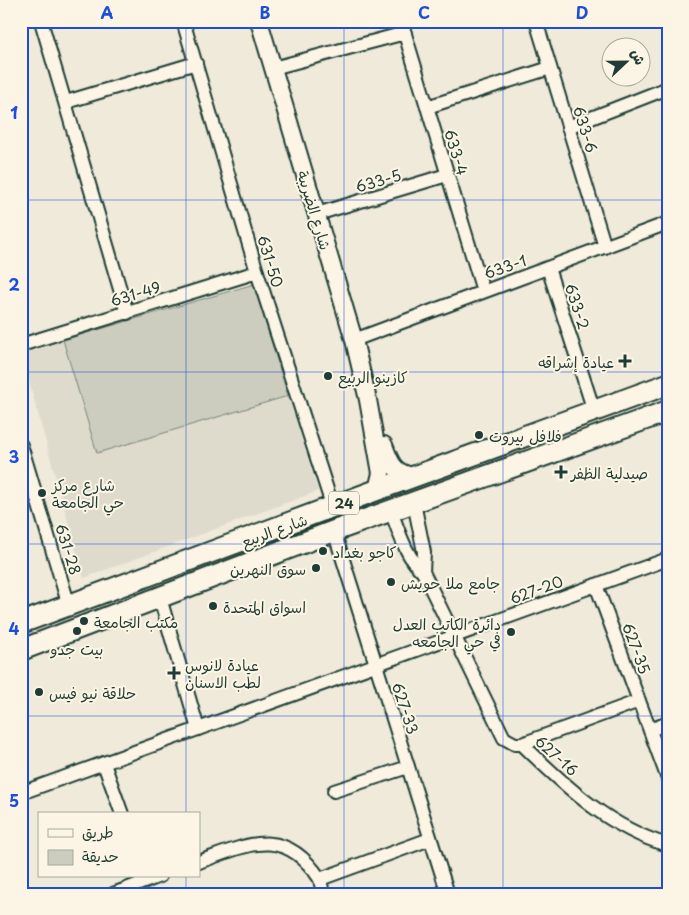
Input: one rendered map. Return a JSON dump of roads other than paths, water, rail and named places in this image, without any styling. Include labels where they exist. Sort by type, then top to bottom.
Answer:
[{"type":"main road","name":"شارع الربيع","points":[[21,623],[333,508],[414,476],[668,384]]},
{"type":"main road","name":"شارع الربيع","points":[[21,650],[334,531],[668,411]]},
{"type":"street","points":[[41,21],[127,313]]},
{"type":"street","name":"631-50","points":[[183,21],[257,272],[333,508]]},
{"type":"street","name":"شارع الضريبة","points":[[259,21],[354,340],[368,400],[381,473],[377,490]]},
{"type":"street","name":"633-6","points":[[536,21],[605,247]]},
{"type":"street","points":[[273,68],[403,27]]},
{"type":"street","name":"633-4","points":[[403,27],[482,291]]},
{"type":"street","points":[[66,102],[196,64]]},
{"type":"street","points":[[427,107],[550,68]]},
{"type":"street","points":[[568,128],[668,88]]},
{"type":"street","name":"633-5","points":[[316,214],[448,175]]},
{"type":"street","name":"633-1","points":[[354,340],[668,223]]},
{"type":"street","name":"633-2","points":[[548,268],[594,411]]},
{"type":"street","name":"631-49","points":[[21,345],[257,272]]},
{"type":"street","name":"شارع الضريبة","points":[[368,400],[390,464],[403,475],[414,476]]},
{"type":"street","name":"631-28","points":[[21,445],[69,606]]},
{"type":"street","name":"627-16","points":[[414,503],[424,552],[423,572]]},
{"type":"street","name":"627-16","points":[[391,511],[412,558],[423,572],[504,738],[515,744],[522,744],[572,790],[602,814],[640,836],[668,845]]},
{"type":"street","name":"627-33","points":[[334,531],[448,894]]},
{"type":"street","name":"627-20","points":[[21,794],[668,559]]},
{"type":"street","name":"627-35","points":[[596,584],[668,778]]},
{"type":"street","points":[[160,598],[198,729]]},
{"type":"street","points":[[522,744],[639,701]]},
{"type":"street","points":[[650,730],[668,723]]},
{"type":"street","points":[[104,764],[121,812]]},
{"type":"street","points":[[334,790],[408,767]]},
{"type":"street","points":[[320,879],[430,839]]},
{"type":"street","points":[[200,862],[247,845],[266,843],[298,852],[320,879],[323,894]]},
{"type":"street","points":[[113,894],[145,879]]},
{"type":"place","name":"عيادة إشراقه","points":[[625,361]]},
{"type":"place","name":"كازينو الربيع","points":[[328,376]]},
{"type":"place","name":"فلافل بيروت","points":[[479,435]]},
{"type":"place","name":"صيدلية الظفر","points":[[561,472]]},
{"type":"place","name":"شارع مركز حي الجامعة","points":[[42,493]]},
{"type":"place","name":"كاجو بغداد","points":[[323,551]]},
{"type":"place","name":"سوق النهرين","points":[[316,568]]},
{"type":"place","name":"جامع ملا حويش","points":[[391,582]]},
{"type":"place","name":"اسواق المتحدة","points":[[213,606]]},
{"type":"place","name":"مكتب الجامعة","points":[[84,621]]},
{"type":"place","name":"بيت جدو","points":[[77,631]]},
{"type":"place","name":"دائرة الكاتب العدل في حي الجامعه","points":[[511,632]]},
{"type":"place","name":"عيادة لانوس لطب الاسنان","points":[[174,673]]},
{"type":"place","name":"حلاقة نيو فيس","points":[[39,692]]}]
